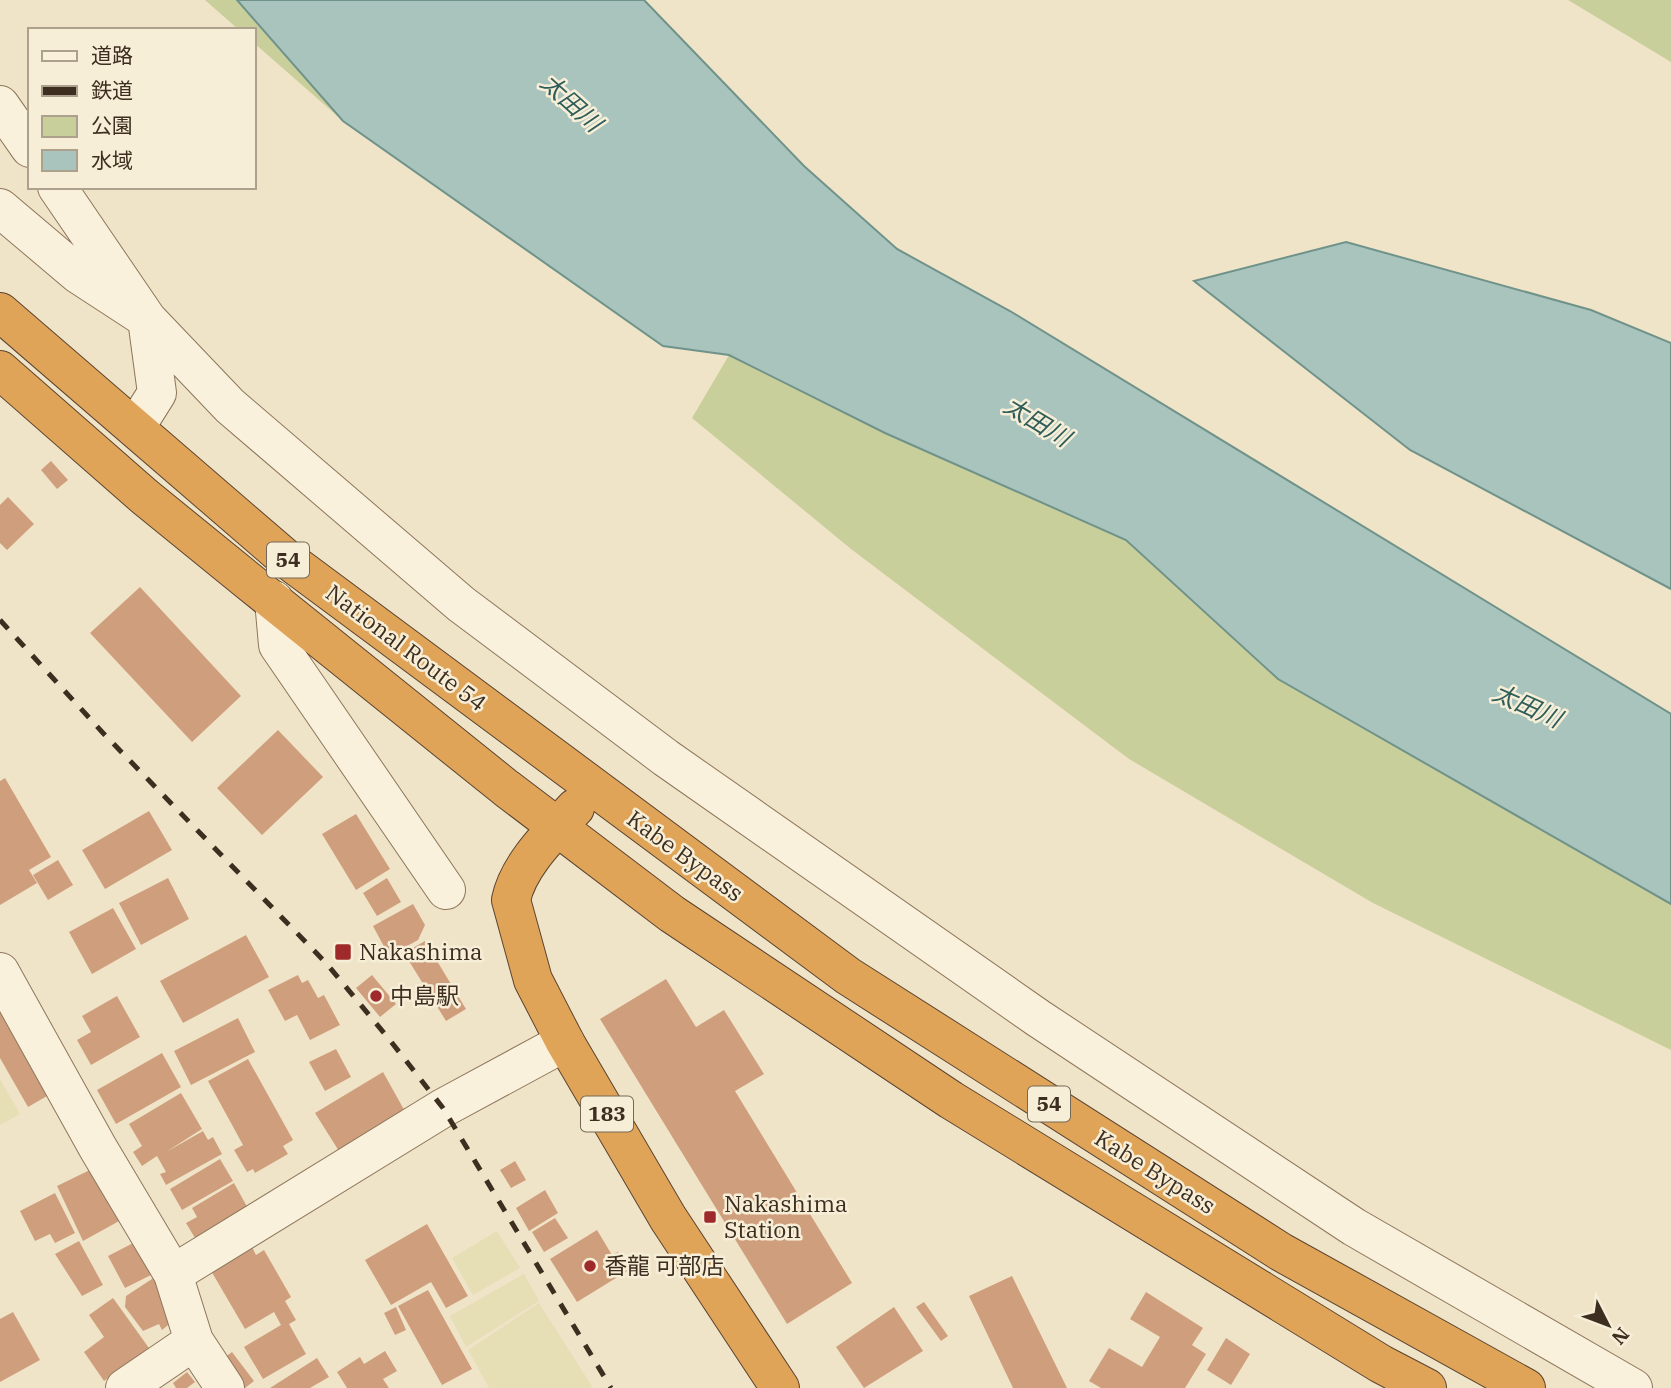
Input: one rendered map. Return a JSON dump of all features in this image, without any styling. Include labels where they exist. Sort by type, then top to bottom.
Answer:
[{"type":"highway","name":"National Route 54","points":[[0,312],[284,557],[593,788]]},
{"type":"highway","name":"National Route 54","points":[[0,370],[145,497],[557,827]]},
{"type":"highway","name":"183","points":[[593,788],[529,862],[511,900],[533,981],[565,1042],[668,1218],[780,1388]]},
{"type":"highway","name":"Kabe Bypass","points":[[593,788],[848,976],[1281,1252],[1526,1388]]},
{"type":"highway","name":"Kabe Bypass","points":[[557,827],[672,914],[951,1100],[1381,1364],[1427,1388]]},
{"type":"street","points":[[0,105],[28,145]]},
{"type":"street","points":[[58,189],[147,319],[230,406],[461,604],[666,758],[1038,1018],[1354,1227],[1633,1388]]},
{"type":"street","points":[[0,208],[78,274],[147,319],[157,393],[135,428]]},
{"type":"street","points":[[274,600],[278,645],[446,890]]},
{"type":"street","points":[[0,972],[98,1149],[173,1274],[194,1341],[225,1388]]},
{"type":"street","points":[[173,1274],[443,1108],[565,1042]]},
{"type":"street","points":[[125,1388],[194,1341]]},
{"type":"shaded area","points":[[0,1079],[20,1114],[0,1125]]},
{"type":"shaded area","points":[[497,1231],[520,1268],[473,1295],[452,1258]]},
{"type":"shaded area","points":[[524,1274],[539,1301],[466,1347],[450,1316]]},
{"type":"shaded area","points":[[539,1303],[593,1388],[489,1388],[468,1350]]},
{"type":"green space","points":[[205,0],[237,0],[343,121],[256,45],[256,28],[237,28]]},
{"type":"green space","points":[[1568,0],[1671,0],[1671,62]]},
{"type":"green space","points":[[729,355],[885,433],[1126,540],[1278,679],[1671,904],[1671,1050],[1373,903],[1129,759],[851,549],[692,418]]},
{"type":"water","name":"太田川","points":[[237,0],[644,0],[804,166],[897,249],[1010,311],[1671,714],[1671,904],[1278,679],[1126,540],[885,433],[729,355],[663,346],[343,121]]},
{"type":"water","points":[[1346,242],[1591,310],[1671,343],[1671,589],[1410,450],[1194,281]]},
{"type":"building","points":[[51,461],[68,480],[57,489],[41,470]]},
{"type":"building","points":[[8,497],[34,524],[7,550],[0,543],[0,505]]},
{"type":"building","points":[[140,587],[241,696],[192,742],[90,633]]},
{"type":"building","points":[[278,730],[323,777],[262,835],[217,788]]},
{"type":"building","points":[[5,778],[51,857],[29,870],[37,883],[0,905],[0,781]]},
{"type":"building","points":[[149,811],[172,850],[105,889],[82,850]]},
{"type":"building","points":[[356,814],[390,869],[356,890],[322,834]]},
{"type":"building","points":[[58,860],[73,885],[48,900],[33,875]]},
{"type":"building","points":[[168,878],[189,919],[141,945],[119,903]]},
{"type":"building","points":[[387,878],[401,902],[377,916],[363,893]]},
{"type":"building","points":[[413,904],[425,925],[418,940],[389,956],[373,926]]},
{"type":"building","points":[[113,908],[136,949],[92,974],[69,932]]},
{"type":"building","points":[[246,935],[269,977],[183,1023],[160,981]]},
{"type":"building","points":[[425,941],[466,1009],[446,1021],[404,953]]},
{"type":"building","points":[[298,975],[302,983],[308,980],[318,998],[324,995],[340,1025],[310,1040],[297,1015],[285,1021],[268,990]]},
{"type":"building","name":"中島駅","points":[[372,975],[396,1004],[380,1017],[356,988]]},
{"type":"building","points":[[666,979],[696,1027],[724,1010],[764,1074],[735,1091],[852,1283],[787,1324],[600,1019]]},
{"type":"building","points":[[0,980],[61,1088],[28,1107],[0,1058]]},
{"type":"building","points":[[117,996],[140,1037],[91,1065],[77,1040],[91,1032],[82,1016]]},
{"type":"building","points":[[238,1018],[255,1052],[191,1085],[174,1051]]},
{"type":"building","points":[[336,1049],[351,1077],[325,1091],[309,1062]]},
{"type":"building","points":[[162,1053],[181,1087],[116,1124],[97,1090]]},
{"type":"building","points":[[248,1059],[293,1140],[283,1146],[288,1154],[255,1173],[253,1169],[247,1172],[234,1150],[243,1145],[208,1081]]},
{"type":"building","points":[[383,1072],[407,1115],[342,1156],[315,1113]]},
{"type":"building","points":[[181,1093],[202,1129],[166,1152],[203,1131],[208,1140],[213,1137],[222,1154],[166,1185],[160,1174],[166,1172],[157,1156],[142,1166],[133,1152],[142,1146],[129,1124]]},
{"type":"building","points":[[220,1159],[233,1181],[182,1210],[170,1189]]},
{"type":"building","points":[[515,1161],[526,1180],[511,1188],[500,1170]]},
{"type":"building","points":[[96,1167],[121,1220],[83,1241],[57,1186]]},
{"type":"building","points":[[234,1183],[250,1212],[198,1243],[186,1223],[197,1217],[192,1208]]},
{"type":"building","points":[[545,1190],[558,1213],[529,1231],[516,1208]]},
{"type":"building","points":[[55,1193],[75,1233],[55,1243],[50,1234],[35,1241],[20,1211]]},
{"type":"building","points":[[555,1218],[568,1238],[544,1252],[532,1232]]},
{"type":"building","points":[[427,1224],[468,1296],[446,1308],[431,1282],[391,1305],[365,1260]]},
{"type":"building","points":[[597,1230],[612,1255],[618,1252],[629,1270],[577,1302],[550,1259]]},
{"type":"building","points":[[139,1240],[161,1270],[125,1288],[108,1256]]},
{"type":"building","points":[[79,1241],[103,1285],[82,1296],[55,1254]]},
{"type":"building","points":[[251,1245],[256,1255],[264,1250],[291,1297],[285,1301],[296,1320],[289,1324],[306,1354],[263,1379],[244,1347],[281,1325],[274,1312],[245,1329],[210,1269]]},
{"type":"building","points":[[158,1275],[173,1321],[162,1330],[159,1324],[143,1331],[125,1307],[126,1296]]},
{"type":"building","points":[[1012,1276],[1067,1388],[1013,1388],[969,1296]]},
{"type":"building","points":[[428,1290],[472,1369],[442,1385],[398,1306]]},
{"type":"building","points":[[1146,1292],[1203,1328],[1192,1345],[1206,1354],[1185,1388],[1101,1388],[1089,1381],[1109,1348],[1142,1367],[1160,1337],[1130,1319]]},
{"type":"building","points":[[113,1298],[149,1348],[104,1381],[84,1352],[104,1337],[89,1315]]},
{"type":"building","points":[[924,1302],[948,1336],[941,1341],[916,1307]]},
{"type":"building","points":[[396,1307],[406,1330],[395,1335],[384,1313]]},
{"type":"building","points":[[894,1307],[923,1351],[864,1388],[836,1347]]},
{"type":"building","points":[[13,1312],[40,1360],[0,1382],[0,1319]]},
{"type":"building","points":[[1226,1338],[1250,1354],[1231,1385],[1207,1370]]},
{"type":"building","points":[[385,1351],[397,1371],[383,1379],[389,1388],[347,1388],[337,1372],[360,1357],[364,1364]]},
{"type":"building","points":[[232,1352],[254,1381],[245,1388],[236,1388],[217,1363]]},
{"type":"building","points":[[317,1358],[329,1377],[310,1388],[270,1388]]},
{"type":"building","points":[[187,1372],[195,1382],[187,1388],[176,1388],[173,1383]]},
{"type":"railway","points":[[0,620],[103,733],[326,963],[389,1039],[443,1108],[611,1388]]},
{"type":"place","name":"Nakashima","points":[[343,952]]},
{"type":"place","name":"中島駅","points":[[376,996]]},
{"type":"place","name":"Nakashima Station","points":[[710,1217]]},
{"type":"place","name":"香龍 可部店","points":[[590,1266]]}]
